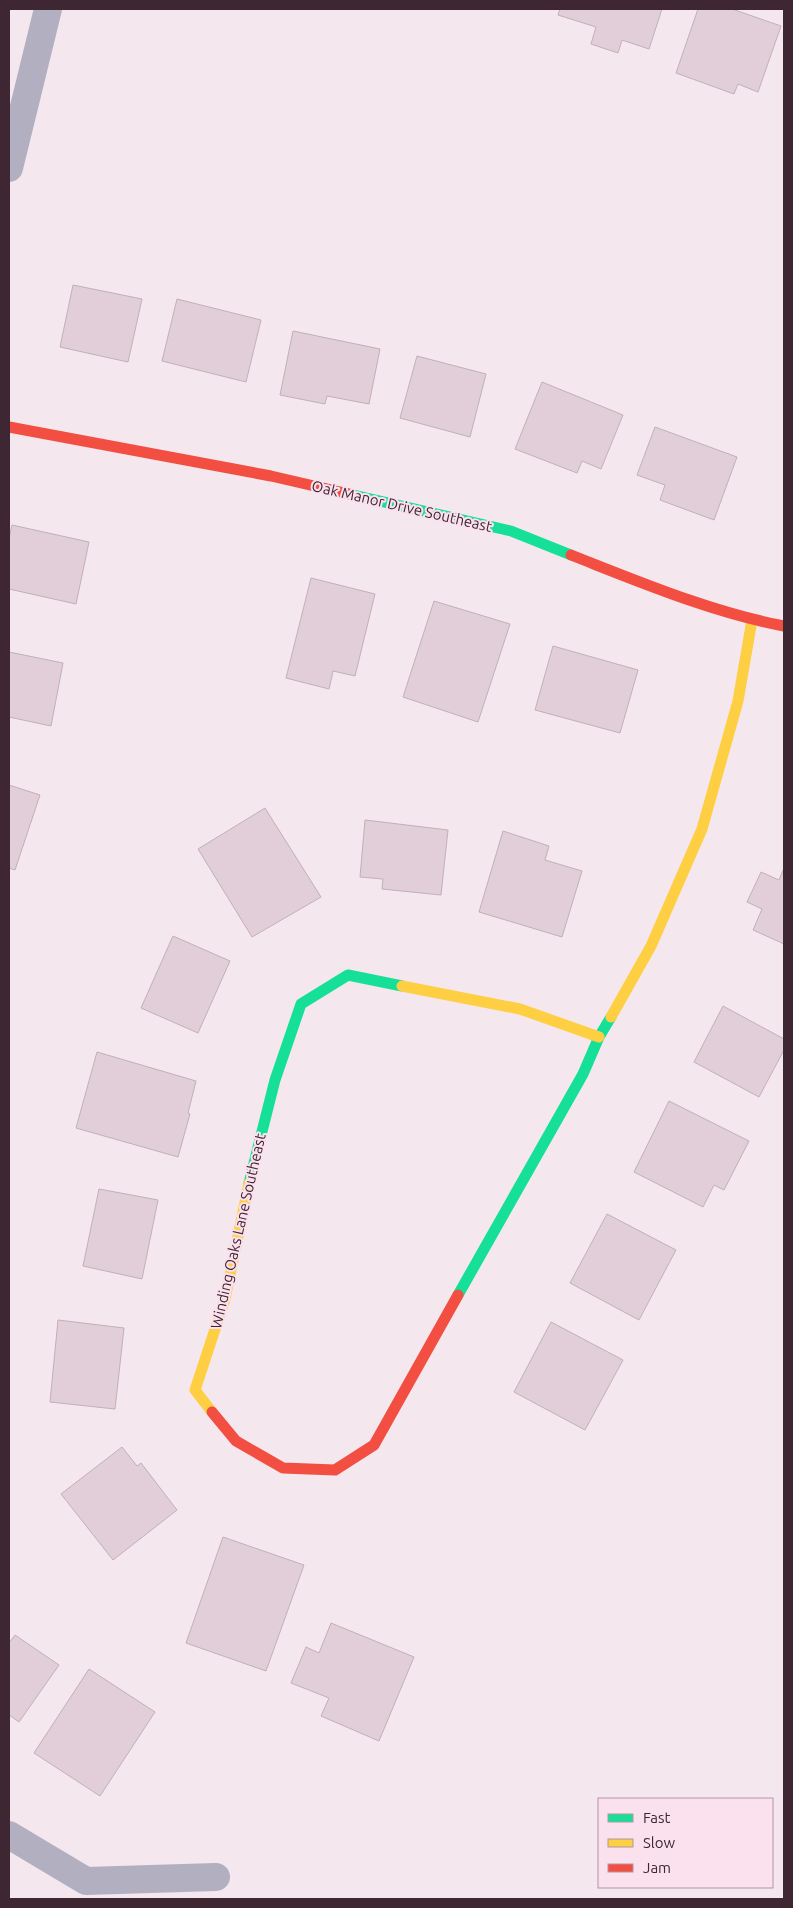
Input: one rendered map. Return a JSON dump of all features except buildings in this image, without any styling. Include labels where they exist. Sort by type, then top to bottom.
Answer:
[{"type":"street","points":[[9,168],[48,9]]},
{"type":"street","name":"Oak Manor Drive Southeast","points":[[9,426],[271,476],[511,531],[643,583],[752,620],[784,626]]},
{"type":"street","name":"Winding Oaks Lane Southeast","points":[[598,1036],[520,1009],[348,975],[301,1004],[275,1080],[243,1207],[225,1299],[195,1390],[236,1441],[282,1468],[336,1470],[374,1445],[583,1074],[598,1036],[651,946],[702,830],[738,701],[752,620]]},
{"type":"street","points":[[9,1835],[86,1881],[216,1877]]},
{"type":"traffic: fast","points":[[349,494],[511,531],[571,555]]},
{"type":"traffic: fast","points":[[249,1183],[275,1080],[301,1004],[348,975],[402,986]]},
{"type":"traffic: fast","points":[[458,1295],[583,1074],[599,1037],[611,1017]]},
{"type":"traffic: slow","points":[[611,1017],[651,946],[702,829],[738,701],[752,620]]},
{"type":"traffic: slow","points":[[402,986],[520,1009],[599,1037]]},
{"type":"traffic: slow","points":[[212,1412],[195,1390],[225,1299],[249,1183]]},
{"type":"traffic: jam","points":[[9,427],[271,476],[349,494]]},
{"type":"traffic: jam","points":[[571,555],[703,605],[784,626]]},
{"type":"traffic: jam","points":[[212,1412],[236,1441],[283,1468],[335,1470],[374,1445],[458,1295]]}]
